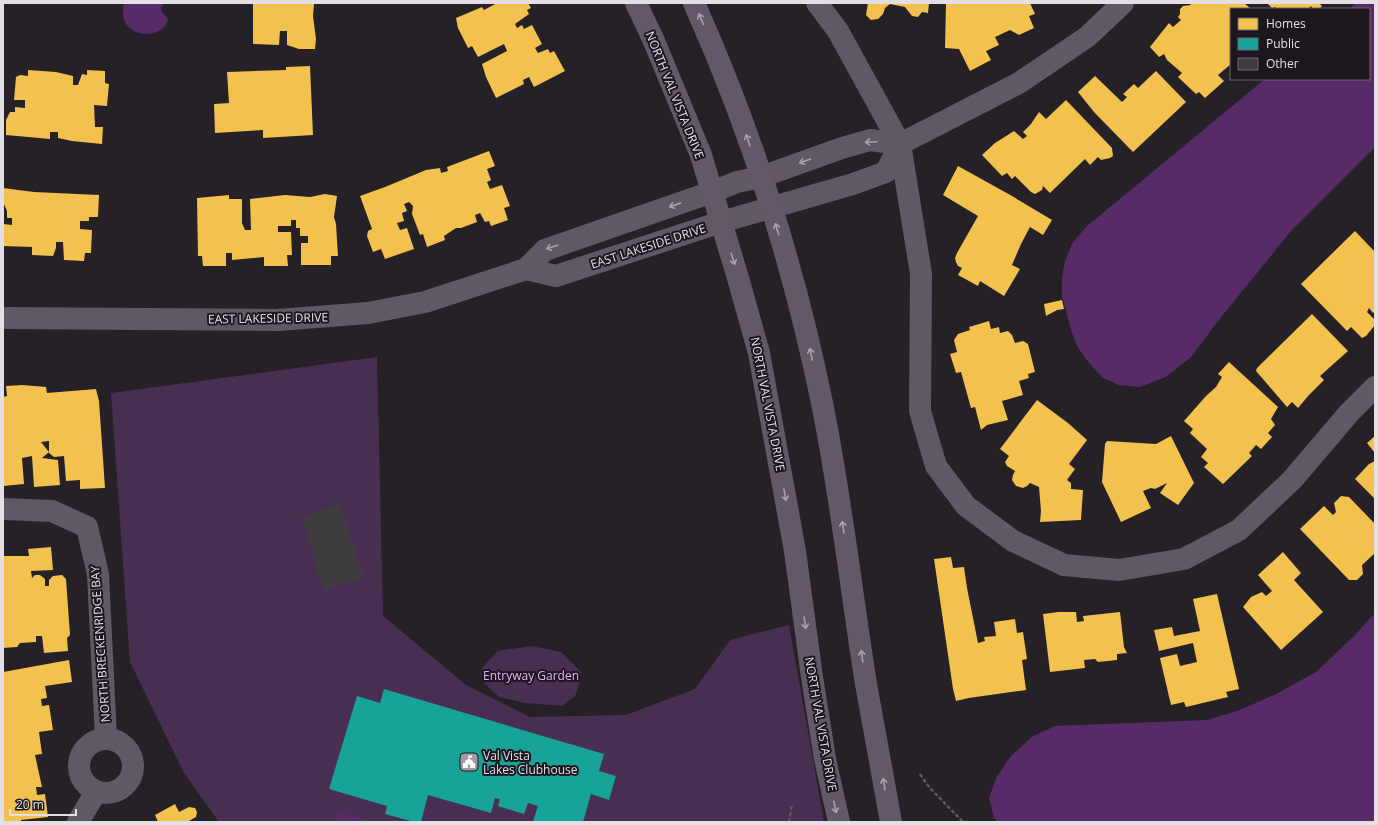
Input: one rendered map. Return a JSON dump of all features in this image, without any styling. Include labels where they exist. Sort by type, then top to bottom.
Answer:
[{"type":"main road","name":"NORTH VAL VISTA DRIVE","points":[[636,3],[701,155],[759,353],[795,551],[825,759],[839,822]]},
{"type":"main road","points":[[694,3],[725,74],[761,177],[793,280],[804,323],[823,405],[835,473],[866,684],[891,822]]},
{"type":"street","points":[[817,3],[838,31],[900,144],[921,274],[920,411],[936,466],[966,506],[1013,541],[1064,565],[1119,570],[1184,559],[1239,530],[1292,480],[1349,413],[1375,387]]},
{"type":"street","points":[[900,144],[1019,83],[1087,37],[1123,3]]},
{"type":"street","name":"EAST LAKESIDE DRIVE","points":[[3,318],[278,320],[361,314],[392,310],[425,302],[526,269],[545,250],[737,182],[761,177],[842,148],[870,140],[900,144],[886,172],[853,184],[721,222],[556,276],[526,269]]},
{"type":"street","name":"NORTH BRECKENRIDGE BAY","points":[[3,509],[52,511],[87,527],[98,574],[106,738]]},
{"type":"street","name":"NORTH BRECKENRIDGE BAY","points":[[106,738],[124,744],[130,752],[133,760],[133,770],[130,779],[124,787],[115,792],[106,793],[96,792],[89,788],[79,774],[78,765],[79,757],[90,743],[106,738]]},
{"type":"street","points":[[78,822],[96,792]]},
{"type":"path","points":[[920,774],[929,788],[963,822]]},
{"type":"path","points":[[789,822],[792,804]]},
{"type":"green space","points":[[377,357],[383,616],[466,685],[530,717],[626,715],[695,689],[730,640],[789,625],[824,822],[219,822],[184,773],[130,662],[111,393]]},
{"type":"green space","name":"Entryway Garden","points":[[531,646],[561,652],[581,672],[579,685],[575,696],[562,706],[525,703],[499,697],[484,683],[482,668],[498,651]]},
{"type":"shaded area","points":[[124,3],[164,3],[161,11],[168,19],[165,26],[159,31],[150,34],[142,34],[133,31],[127,25],[123,16]]},
{"type":"shaded area","points":[[1356,3],[1375,3],[1375,147],[1291,231],[1218,321],[1191,357],[1166,377],[1140,387],[1119,385],[1103,378],[1078,348],[1072,333],[1062,296],[1062,277],[1065,261],[1073,242],[1087,226],[1264,80],[1370,80],[1370,8],[1350,8]]},
{"type":"shaded area","points":[[1375,613],[1375,822],[998,822],[994,818],[989,798],[996,778],[1011,756],[1033,736],[1055,726],[1207,720],[1240,710],[1276,694],[1316,672],[1354,636]]},
{"type":"shaded area","points":[[339,812],[372,822],[336,822]]},
{"type":"building: Homes","points":[[253,3],[314,4],[313,16],[316,39],[315,49],[299,49],[287,45],[287,31],[280,31],[279,45],[253,44]]},
{"type":"building: Homes","points":[[497,3],[528,3],[531,8],[527,10],[529,14],[515,24],[517,28],[522,25],[524,29],[532,25],[542,44],[535,48],[538,53],[548,49],[550,53],[554,51],[565,71],[534,87],[529,77],[523,80],[524,84],[496,98],[486,77],[482,64],[507,51],[504,44],[478,57],[472,46],[468,48],[458,28],[456,18],[482,7],[484,10]]},
{"type":"building: Homes","points":[[868,3],[929,3],[928,13],[922,12],[918,17],[912,16],[905,7],[890,4],[885,8],[883,14],[878,19],[871,20],[866,15]]},
{"type":"building: Homes","points":[[946,3],[1030,3],[1035,14],[1029,16],[1034,28],[1019,35],[1010,30],[995,37],[999,45],[986,51],[991,60],[970,71],[959,49],[945,48]]},
{"type":"building: Homes","points":[[1189,3],[1244,3],[1250,8],[1230,8],[1230,65],[1218,75],[1224,81],[1205,98],[1199,92],[1196,94],[1178,77],[1182,73],[1167,60],[1164,54],[1159,57],[1150,47],[1169,23],[1173,27],[1181,20],[1178,17],[1180,14],[1180,9],[1183,6],[1191,5]]},
{"type":"building: Homes","points":[[1267,3],[1319,3],[1322,6],[1320,8],[1312,8],[1311,6],[1309,8],[1272,8]]},
{"type":"building: Homes","points":[[310,66],[313,135],[263,138],[263,130],[215,133],[214,104],[229,103],[227,72],[286,70],[286,67]]},
{"type":"building: Homes","points":[[28,70],[56,72],[73,76],[73,85],[78,85],[82,74],[87,75],[87,70],[105,71],[105,83],[109,84],[107,106],[94,105],[95,127],[103,127],[102,144],[58,138],[58,132],[50,132],[50,139],[6,135],[6,120],[10,112],[15,112],[15,107],[25,108],[25,100],[14,100],[16,77],[20,75],[28,76]]},
{"type":"building: Homes","points":[[1156,71],[1186,102],[1133,152],[1094,112],[1078,92],[1095,76],[1122,102],[1127,97],[1123,94],[1134,84],[1138,88]]},
{"type":"building: Homes","points":[[1066,100],[1112,148],[1113,156],[1101,160],[1098,157],[1090,165],[1085,159],[1050,193],[1043,186],[1042,190],[1035,194],[1015,176],[1012,179],[1007,173],[1002,176],[982,155],[995,143],[1014,131],[1023,139],[1027,136],[1023,132],[1031,124],[1039,112],[1046,119]]},
{"type":"building: Homes","points":[[489,151],[495,166],[487,169],[491,180],[487,182],[490,189],[502,185],[510,206],[504,208],[508,220],[491,226],[489,221],[485,222],[480,213],[475,215],[477,222],[461,228],[456,228],[444,236],[445,240],[427,247],[423,234],[420,235],[412,214],[413,206],[409,202],[404,204],[407,211],[402,213],[404,221],[397,223],[400,230],[407,228],[414,249],[385,259],[381,249],[373,252],[367,236],[368,231],[372,229],[360,196],[426,170],[440,168],[441,173],[448,171],[447,167]]},
{"type":"building: Homes","points":[[958,166],[1052,220],[1043,235],[1030,227],[1012,265],[1020,269],[1004,296],[980,281],[978,286],[958,275],[962,268],[958,266],[955,258],[978,216],[943,195]]},
{"type":"building: Homes","points":[[3,188],[34,192],[99,195],[98,217],[89,217],[89,221],[80,221],[80,229],[92,230],[91,253],[85,253],[84,261],[64,260],[63,242],[56,242],[56,248],[53,256],[32,255],[32,247],[3,246],[3,224],[12,225],[12,218],[7,218]]},
{"type":"building: Homes","points":[[325,194],[337,196],[334,217],[336,224],[338,256],[331,256],[331,265],[301,265],[301,243],[308,243],[308,236],[300,236],[300,228],[296,228],[296,220],[291,220],[291,226],[278,226],[278,232],[291,232],[292,255],[287,255],[288,266],[264,266],[264,257],[232,260],[232,253],[226,253],[226,266],[203,266],[202,256],[198,256],[197,198],[229,195],[229,199],[242,199],[242,223],[245,230],[251,230],[250,199],[285,195],[310,197]]},
{"type":"building: Homes","points":[[1355,231],[1375,252],[1375,311],[1373,313],[1369,308],[1367,312],[1375,320],[1375,325],[1366,336],[1362,338],[1351,327],[1347,331],[1301,284]]},
{"type":"building: Homes","points":[[1062,300],[1064,309],[1057,310],[1046,316],[1044,304]]},
{"type":"building: Homes","points":[[1312,314],[1348,351],[1320,376],[1324,380],[1298,408],[1292,402],[1287,407],[1256,371],[1257,368]]},
{"type":"building: Homes","points":[[989,321],[991,329],[999,327],[1000,333],[1008,331],[1012,335],[1015,343],[1023,341],[1028,344],[1035,372],[1028,374],[1029,378],[1019,381],[1023,395],[1002,401],[1008,420],[987,425],[981,430],[975,407],[971,408],[961,372],[956,373],[950,354],[957,352],[954,340],[958,334],[970,330],[969,327]]},
{"type":"building: Homes","points":[[1229,362],[1278,407],[1271,419],[1275,425],[1268,433],[1272,437],[1261,449],[1256,445],[1249,453],[1252,456],[1223,484],[1204,467],[1208,463],[1201,457],[1207,449],[1190,433],[1193,429],[1184,421],[1216,387],[1222,377],[1218,374]]},
{"type":"building: Homes","points":[[22,385],[46,387],[47,393],[96,389],[99,401],[105,488],[80,489],[80,480],[66,481],[64,456],[54,457],[49,452],[42,458],[58,460],[60,485],[34,487],[32,456],[22,458],[24,484],[3,486],[3,397],[7,396],[6,386]],"holes":[[[49,441],[49,452],[41,442]]]},
{"type":"building: Homes","points":[[1037,400],[1068,423],[1087,440],[1069,464],[1075,469],[1067,480],[1071,483],[1071,489],[1083,490],[1081,520],[1040,522],[1041,511],[1039,487],[1030,483],[1023,488],[1016,486],[1012,480],[1015,471],[1007,466],[1005,462],[1009,456],[1000,449]]},
{"type":"building: Homes","points":[[1171,436],[1194,483],[1178,505],[1160,493],[1167,483],[1155,489],[1151,488],[1143,491],[1151,508],[1121,522],[1102,482],[1105,444],[1107,441],[1156,444]]},
{"type":"building: Homes","points":[[1375,436],[1375,453],[1367,443]]},
{"type":"building: Homes","points":[[1375,461],[1375,499],[1355,479],[1369,464]]},
{"type":"building: Homes","points":[[1341,496],[1349,497],[1375,524],[1375,553],[1362,565],[1363,574],[1357,580],[1349,580],[1300,529],[1324,506],[1333,515],[1336,512],[1334,503]]},
{"type":"building: Homes","points":[[51,547],[53,570],[31,571],[32,578],[35,575],[40,575],[45,579],[45,586],[49,586],[49,580],[53,576],[62,575],[66,579],[70,635],[67,638],[68,651],[44,653],[42,636],[36,636],[36,642],[20,643],[17,647],[3,648],[3,556],[29,556],[28,549]]},
{"type":"building: Homes","points":[[1283,552],[1301,573],[1294,580],[1323,612],[1281,650],[1243,607],[1251,597],[1262,592],[1266,596],[1272,591],[1258,575]]},
{"type":"building: Homes","points":[[951,557],[953,568],[964,567],[978,643],[985,641],[984,637],[996,636],[994,622],[1015,619],[1017,633],[1023,632],[1027,659],[1022,660],[1026,690],[956,701],[934,559]]},
{"type":"building: Homes","points":[[1217,594],[1239,689],[1226,692],[1228,697],[1186,707],[1184,702],[1171,705],[1160,658],[1177,654],[1180,666],[1197,662],[1193,643],[1159,651],[1154,630],[1172,627],[1174,636],[1200,631],[1193,599]]},
{"type":"building: Homes","points":[[1076,612],[1077,622],[1084,621],[1083,616],[1120,612],[1124,647],[1127,653],[1117,654],[1117,660],[1098,662],[1095,659],[1084,660],[1085,668],[1050,672],[1043,614]]},
{"type":"building: Homes","points":[[69,660],[72,682],[45,686],[47,698],[41,699],[42,706],[49,705],[53,730],[39,732],[42,754],[35,755],[42,787],[36,787],[37,795],[45,794],[48,817],[21,820],[21,822],[3,822],[3,672]]},
{"type":"building: Homes","points":[[175,804],[179,812],[189,807],[195,808],[197,812],[196,817],[187,822],[158,822],[155,815]]},
{"type":"building: Public","name":"Val Vista Lakes Clubhouse","points":[[384,689],[604,754],[599,771],[616,776],[609,800],[591,794],[583,822],[537,822],[533,821],[538,806],[528,803],[524,814],[498,806],[500,799],[495,798],[491,813],[428,795],[421,822],[414,822],[385,814],[387,806],[329,789],[357,696],[380,703]]},
{"type":"building: Other","points":[[340,504],[364,577],[324,590],[301,517]]},
{"type":"place","name":"Val Vista Lakes Clubhouse","points":[[469,762]]}]
